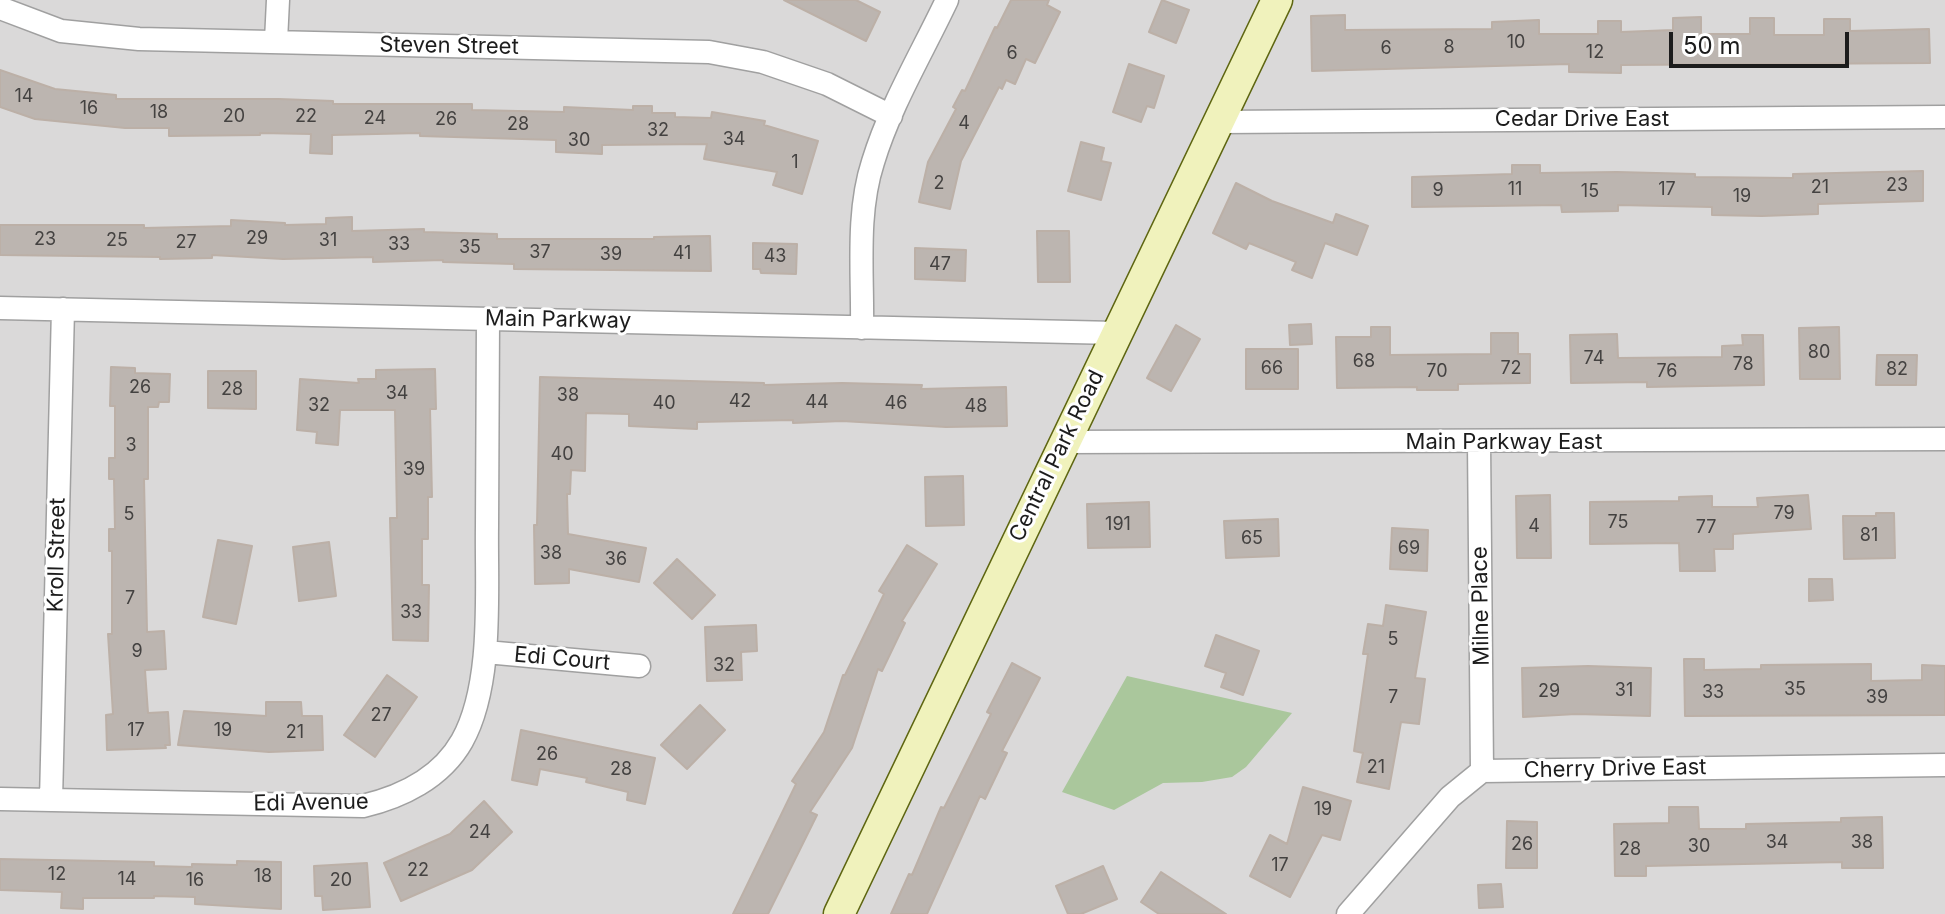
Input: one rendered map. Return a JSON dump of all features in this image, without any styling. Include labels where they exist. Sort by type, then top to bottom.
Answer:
[{"type":"street","points":[[276,41],[278,0]]},
{"type":"street","points":[[862,328],[864,211],[872,163],[947,0]]},
{"type":"street","name":"Central Park Road","points":[[839,914],[1277,0]]},
{"type":"street","name":"Steven Street","points":[[0,8],[61,31],[139,39],[709,52],[763,62],[827,84],[891,116]]},
{"type":"street","name":"Cedar Drive East","points":[[1220,122],[1945,117]]},
{"type":"street","name":"Main Parkway","points":[[0,308],[1116,333]]},
{"type":"street","name":"Kroll Street","points":[[51,800],[63,309]]},
{"type":"street","name":"Edi Avenue","points":[[0,799],[363,806],[393,799],[432,776],[461,743],[473,715],[486,652],[488,319]]},
{"type":"street","name":"Main Parkway East","points":[[1063,442],[1945,439]]},
{"type":"street","name":"Milne Place","points":[[1479,442],[1482,771]]},
{"type":"street","name":"Edi Court","points":[[486,652],[639,666]]},
{"type":"street","name":"Cherry Drive East","points":[[1482,771],[1945,765]]},
{"type":"street","points":[[1348,914],[1450,797],[1482,771]]},
{"type":"shaded area","points":[[0,0],[1945,0],[1945,914],[0,914]]},
{"type":"green space","points":[[1127,676],[1292,713],[1246,767],[1232,777],[1163,783],[1114,810],[1062,792]]},
{"type":"building","points":[[784,0],[856,0],[880,12],[866,41]]},
{"type":"building","points":[[1011,0],[1049,0],[1047,5],[1060,12],[1035,63],[1026,59],[1015,84],[1006,80],[1002,89],[999,87],[961,161],[950,209],[919,202],[928,162],[956,109],[953,107],[962,90],[965,91]]},
{"type":"building","points":[[1162,0],[1189,10],[1176,43],[1149,32]]},
{"type":"building","points":[[1345,15],[1345,30],[1492,29],[1492,22],[1539,20],[1539,34],[1598,34],[1598,21],[1621,21],[1621,32],[1673,30],[1673,18],[1701,17],[1701,34],[1750,34],[1750,18],[1774,18],[1774,35],[1824,35],[1824,19],[1850,19],[1850,31],[1929,29],[1930,63],[1621,65],[1621,73],[1569,72],[1569,64],[1312,71],[1311,16]]},
{"type":"building","points":[[1129,64],[1164,76],[1154,108],[1147,106],[1141,122],[1113,112]]},
{"type":"building","points":[[0,70],[55,89],[116,95],[116,99],[472,104],[472,110],[564,112],[564,107],[633,110],[633,106],[652,106],[652,113],[675,113],[675,117],[711,118],[712,112],[765,121],[764,125],[818,141],[802,194],[773,185],[777,172],[704,159],[707,144],[602,145],[602,154],[556,152],[556,140],[420,136],[420,133],[332,135],[332,154],[310,153],[311,134],[169,136],[169,128],[125,128],[35,119],[0,107]]},
{"type":"building","points":[[1081,142],[1104,148],[1101,161],[1111,163],[1101,200],[1068,191]]},
{"type":"building","points":[[1512,165],[1540,165],[1540,173],[1695,174],[1695,177],[1793,178],[1793,174],[1923,171],[1923,201],[1818,204],[1818,214],[1762,216],[1712,215],[1712,207],[1618,205],[1618,211],[1562,212],[1561,205],[1412,207],[1412,177],[1512,174]]},
{"type":"building","points":[[1236,183],[1272,201],[1333,223],[1336,214],[1368,226],[1357,255],[1325,243],[1312,278],[1292,270],[1296,262],[1249,243],[1246,249],[1213,233]]},
{"type":"building","points":[[352,217],[352,231],[424,229],[424,232],[497,234],[497,239],[710,236],[711,271],[514,269],[514,264],[443,260],[373,262],[373,257],[283,259],[212,255],[212,258],[160,259],[0,255],[0,225],[144,225],[144,228],[231,226],[231,220],[285,225],[326,224],[326,218]]},
{"type":"building","points":[[1037,231],[1069,231],[1070,282],[1038,282]]},
{"type":"building","points":[[753,243],[797,244],[796,274],[761,273],[760,269],[753,269]]},
{"type":"building","points":[[915,248],[966,250],[965,281],[915,279]]},
{"type":"building","points":[[1311,324],[1312,344],[1290,345],[1289,325]]},
{"type":"building","points":[[1176,325],[1200,339],[1171,391],[1147,378]]},
{"type":"building","points":[[1371,327],[1390,327],[1390,355],[1491,354],[1491,333],[1518,333],[1518,354],[1530,354],[1530,383],[1458,384],[1458,390],[1337,388],[1336,337],[1371,337]]},
{"type":"building","points":[[1839,327],[1840,379],[1800,379],[1799,328]]},
{"type":"building","points":[[1617,334],[1618,358],[1722,357],[1722,346],[1743,345],[1742,335],[1763,335],[1764,385],[1647,387],[1647,382],[1571,383],[1570,335]]},
{"type":"building","points":[[1246,349],[1298,349],[1298,389],[1246,389]]},
{"type":"building","points":[[1877,355],[1917,355],[1916,385],[1876,385]]},
{"type":"building","points":[[111,367],[135,368],[135,373],[170,374],[169,402],[148,407],[148,479],[144,479],[147,632],[164,631],[166,669],[145,670],[148,713],[168,712],[170,745],[165,745],[166,748],[107,750],[106,715],[113,714],[108,634],[112,634],[109,529],[115,529],[114,479],[109,479],[109,458],[115,458],[115,406],[110,406]]},
{"type":"building","points":[[435,369],[436,409],[430,409],[432,497],[428,497],[428,539],[422,539],[422,585],[429,585],[428,641],[393,640],[390,518],[397,518],[395,410],[340,410],[338,445],[316,443],[317,432],[297,430],[300,379],[359,383],[358,379],[376,379],[376,370]]},
{"type":"building","points":[[208,371],[256,371],[256,409],[208,408]]},
{"type":"building","points":[[540,377],[764,385],[922,385],[921,389],[1006,387],[1007,426],[946,427],[842,421],[793,423],[793,420],[697,422],[697,429],[629,426],[629,414],[586,413],[585,471],[571,470],[570,494],[567,494],[568,534],[646,548],[639,582],[569,569],[569,583],[535,584],[534,525],[537,525]]},
{"type":"building","points":[[963,476],[964,525],[926,526],[925,477]]},
{"type":"building","points":[[1550,495],[1551,558],[1517,558],[1516,496]]},
{"type":"building","points":[[1808,495],[1811,529],[1733,534],[1733,549],[1714,549],[1715,571],[1680,571],[1679,543],[1590,544],[1590,502],[1679,501],[1679,497],[1712,496],[1712,507],[1758,507],[1757,498]]},
{"type":"building","points":[[1149,502],[1150,547],[1088,548],[1087,504]]},
{"type":"building","points":[[1876,513],[1894,513],[1895,558],[1844,559],[1843,516],[1876,516]]},
{"type":"building","points":[[1278,519],[1279,556],[1226,558],[1224,521]]},
{"type":"building","points":[[1392,528],[1428,530],[1427,571],[1390,569]]},
{"type":"building","points":[[218,540],[252,546],[236,624],[203,617]]},
{"type":"building","points":[[329,542],[336,596],[299,601],[293,547]]},
{"type":"building","points":[[907,545],[937,564],[902,621],[905,623],[882,671],[878,669],[852,748],[810,812],[817,815],[768,914],[733,914],[796,784],[792,781],[824,732],[843,675],[884,594],[879,591]]},
{"type":"building","points":[[677,559],[715,595],[692,619],[654,583]]},
{"type":"building","points":[[1809,579],[1832,579],[1833,600],[1809,601]]},
{"type":"building","points":[[1386,605],[1426,612],[1415,678],[1425,679],[1419,724],[1401,722],[1389,789],[1357,782],[1363,753],[1354,751],[1368,654],[1363,654],[1368,624],[1383,626]]},
{"type":"building","points":[[756,625],[757,651],[741,652],[742,680],[707,681],[705,627]]},
{"type":"building","points":[[1216,635],[1259,651],[1243,695],[1221,687],[1226,673],[1205,666]]},
{"type":"building","points":[[1684,659],[1704,659],[1704,670],[1761,669],[1761,665],[1871,664],[1871,681],[1922,680],[1922,665],[1945,666],[1945,715],[1685,716]]},
{"type":"building","points":[[1012,663],[1040,678],[1002,751],[1007,753],[985,799],[980,796],[927,914],[891,914],[909,874],[912,875],[941,807],[944,808],[991,714],[987,712]]},
{"type":"building","points":[[1522,668],[1651,668],[1650,716],[1576,714],[1523,717]]},
{"type":"building","points":[[387,675],[417,697],[375,757],[344,735]]},
{"type":"building","points":[[266,702],[301,702],[302,716],[322,716],[323,750],[269,752],[178,745],[184,711],[266,716]]},
{"type":"building","points":[[700,705],[725,730],[687,769],[661,745]]},
{"type":"building","points":[[521,730],[655,758],[645,804],[627,800],[628,792],[586,782],[587,778],[540,769],[537,785],[512,780]]},
{"type":"building","points":[[1303,787],[1351,801],[1340,840],[1322,835],[1290,897],[1250,876],[1270,835],[1287,844]]},
{"type":"building","points":[[484,801],[512,832],[472,870],[401,901],[384,863],[450,834]]},
{"type":"building","points":[[1669,807],[1698,807],[1699,829],[1746,829],[1746,824],[1841,822],[1841,818],[1882,817],[1883,868],[1842,868],[1842,862],[1646,866],[1646,876],[1615,876],[1614,824],[1669,823]]},
{"type":"building","points":[[1507,821],[1537,822],[1537,868],[1506,868]]},
{"type":"building","points":[[0,859],[154,862],[154,866],[192,867],[192,864],[237,865],[237,861],[281,862],[281,909],[195,904],[195,897],[154,896],[83,898],[83,909],[61,908],[62,892],[0,890]]},
{"type":"building","points":[[367,863],[370,907],[323,910],[322,896],[315,896],[314,866]]},
{"type":"building","points":[[1103,866],[1117,899],[1081,914],[1068,914],[1056,886]]},
{"type":"building","points":[[1161,872],[1226,914],[1159,914],[1141,902]]},
{"type":"building","points":[[1501,884],[1503,907],[1479,908],[1478,885]]}]
